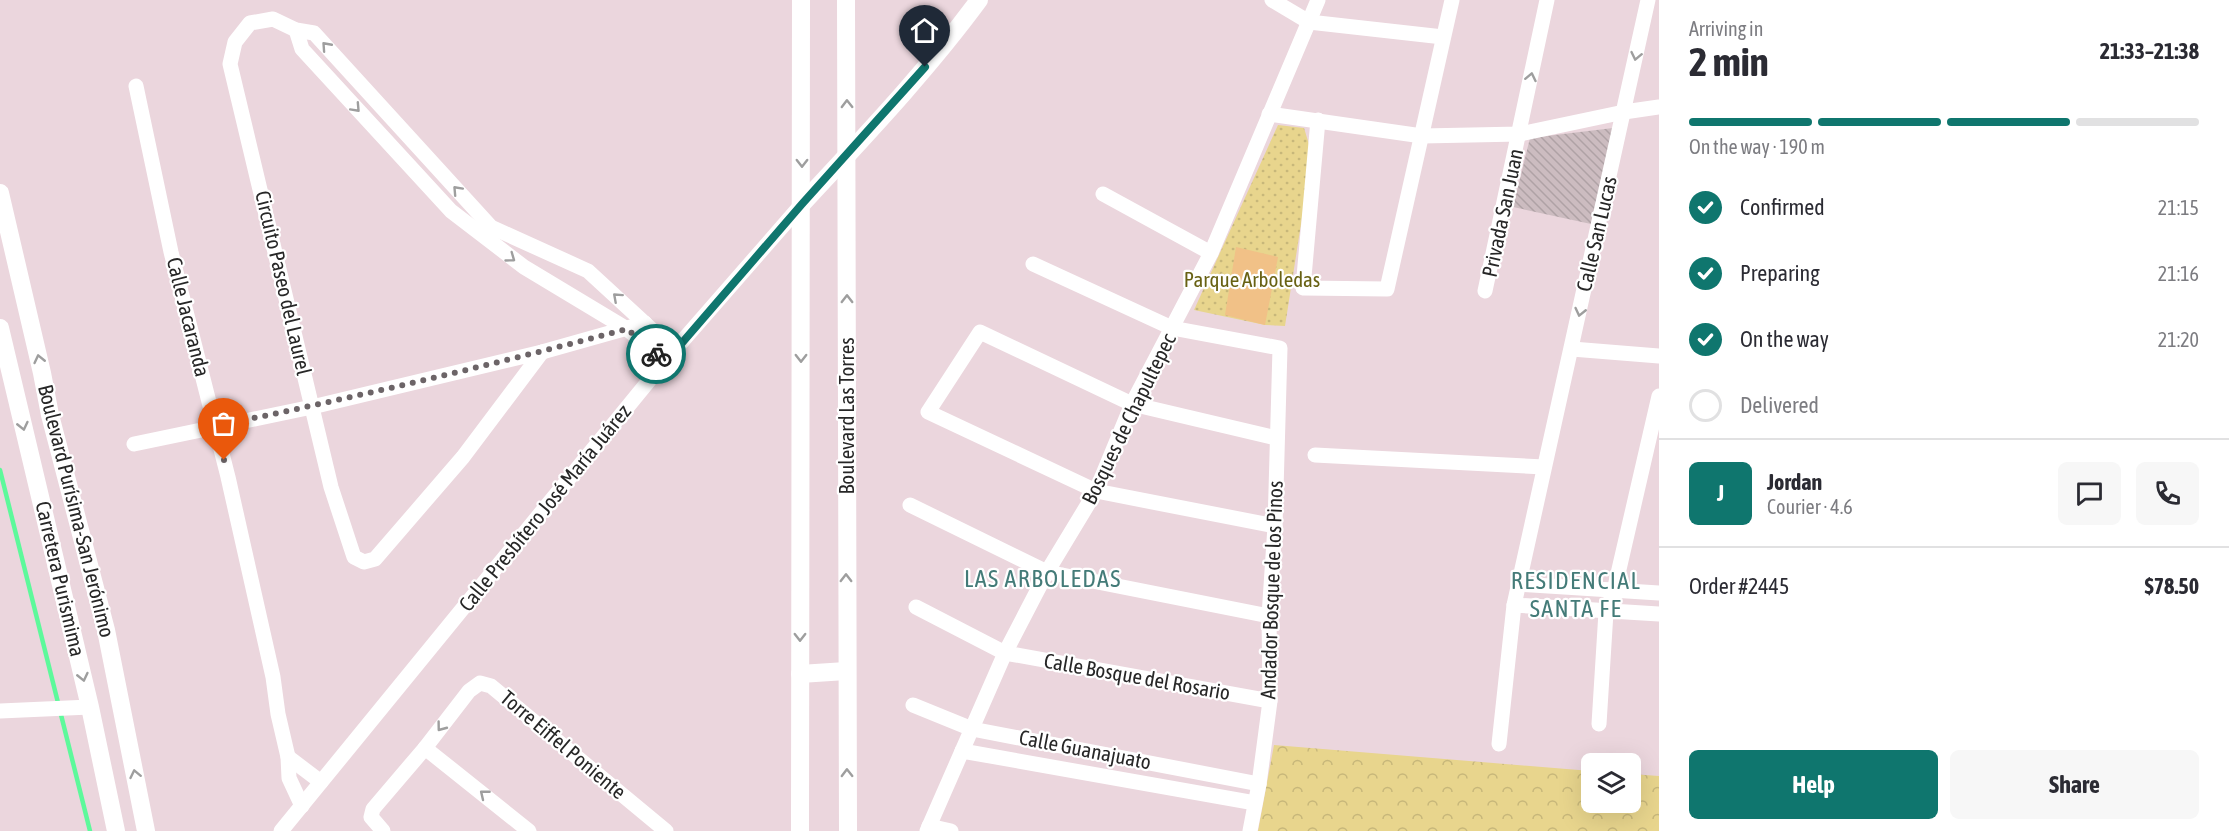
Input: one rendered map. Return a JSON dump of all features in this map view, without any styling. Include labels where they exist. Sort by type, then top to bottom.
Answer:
[{"type":"street","points":[[800,831],[801,0]]},
{"type":"street","name":"Boulevard Las Torres","points":[[846,0],[848,831]]},
{"type":"street","name":"Calle Presbítero José María Juárez","points":[[281,831],[670,356],[956,31],[979,0]]},
{"type":"street","points":[[1272,0],[1309,22],[1443,37]]},
{"type":"street","name":"Bosques de Chapultepec","points":[[928,829],[1005,653],[1047,572],[1096,491],[1132,404],[1211,253],[1318,0]]},
{"type":"street","points":[[1318,120],[1303,288],[1387,289],[1452,0]]},
{"type":"street","name":"Privada San Juan","points":[[1485,291],[1547,0]]},
{"type":"street","name":"Calle San Lucas","points":[[1498,744],[1518,584],[1648,0]]},
{"type":"street","name":"Circuito Paseo del Laurel","points":[[542,352],[463,457],[375,559],[364,562],[354,557],[331,487],[230,64],[235,42],[250,23],[273,19],[296,30],[314,33],[396,124],[485,231],[524,267],[670,356]]},
{"type":"street","name":"Circuito Paseo del Laurel","points":[[296,30],[302,49],[451,211],[485,231],[588,271],[645,322],[670,356]]},
{"type":"street","name":"Calle Jacaranda","points":[[136,86],[173,263],[215,426],[273,677],[278,714],[288,757],[289,778],[302,806]]},
{"type":"street","points":[[1269,114],[1422,136],[1520,134],[1659,107]]},
{"type":"street","points":[[383,137],[396,124]]},
{"type":"street","name":"Boulevard Purísima-San Jerónimo","points":[[0,193],[50,415],[105,630],[146,831]]},
{"type":"street","points":[[1103,194],[1211,253]]},
{"type":"street","points":[[1033,264],[1172,328]]},
{"type":"street","points":[[134,444],[312,407],[542,352],[645,322]]},
{"type":"street","name":"Carretera Purismima","points":[[0,328],[90,707],[116,831]]},
{"type":"street","name":"Andador Bosque de los Pinos","points":[[1172,328],[1280,348],[1275,526],[1269,616],[1270,701],[1250,831]]},
{"type":"street","points":[[1275,526],[1096,491],[928,411],[980,332],[1132,404],[1276,438]]},
{"type":"street","points":[[1572,349],[1659,356]]},
{"type":"street","points":[[1599,724],[1606,612],[1614,591],[1659,396]]},
{"type":"street","points":[[1316,455],[1544,467]]},
{"type":"street","points":[[910,505],[1047,572],[1269,616]]},
{"type":"street","points":[[1518,584],[1659,593]]},
{"type":"street","points":[[1514,605],[1659,614]]},
{"type":"street","name":"Calle Bosque del Rosario","points":[[916,607],[1005,653],[1270,701]]},
{"type":"street","points":[[800,674],[846,671]]},
{"type":"street","name":"Torre Eiffel Poniente","points":[[383,831],[371,817],[373,809],[425,748],[468,691],[480,683],[491,686],[666,831]]},
{"type":"street","name":"Calle Guanajuato","points":[[914,705],[972,729],[1259,784]]},
{"type":"street","points":[[0,711],[90,707]]},
{"type":"street","points":[[425,748],[529,831]]},
{"type":"street","points":[[962,751],[1255,802]]},
{"type":"street","points":[[288,757],[321,782]]},
{"type":"street","points":[[928,829],[951,831]]},
{"type":"green space","name":"Parque Arboledas","points":[[1278,125],[1304,128],[1312,154],[1285,326],[1265,325],[1194,310]]},
{"type":"green space","points":[[1236,247],[1278,257],[1265,325],[1225,315]]},
{"type":"green space","points":[[1274,745],[1581,770],[1581,813],[1641,813],[1641,775],[1659,776],[1659,831],[1258,831]]},
{"type":"building","points":[[1613,128],[1591,224],[1513,207],[1530,138]]},
{"type":"waterway","points":[[0,470],[90,831]]},
{"type":"way so far","points":[[224,460],[215,426],[312,407],[542,352],[627,329],[656,354]]},
{"type":"district","name":"LAS ARBOLEDAS","points":[[1043,579]]},
{"type":"district","name":"RESIDENCIAL SANTA FE","points":[[1576,595]]},
{"type":"route","points":[[656,354],[665,361],[675,351],[802,204],[925,67]]}]
